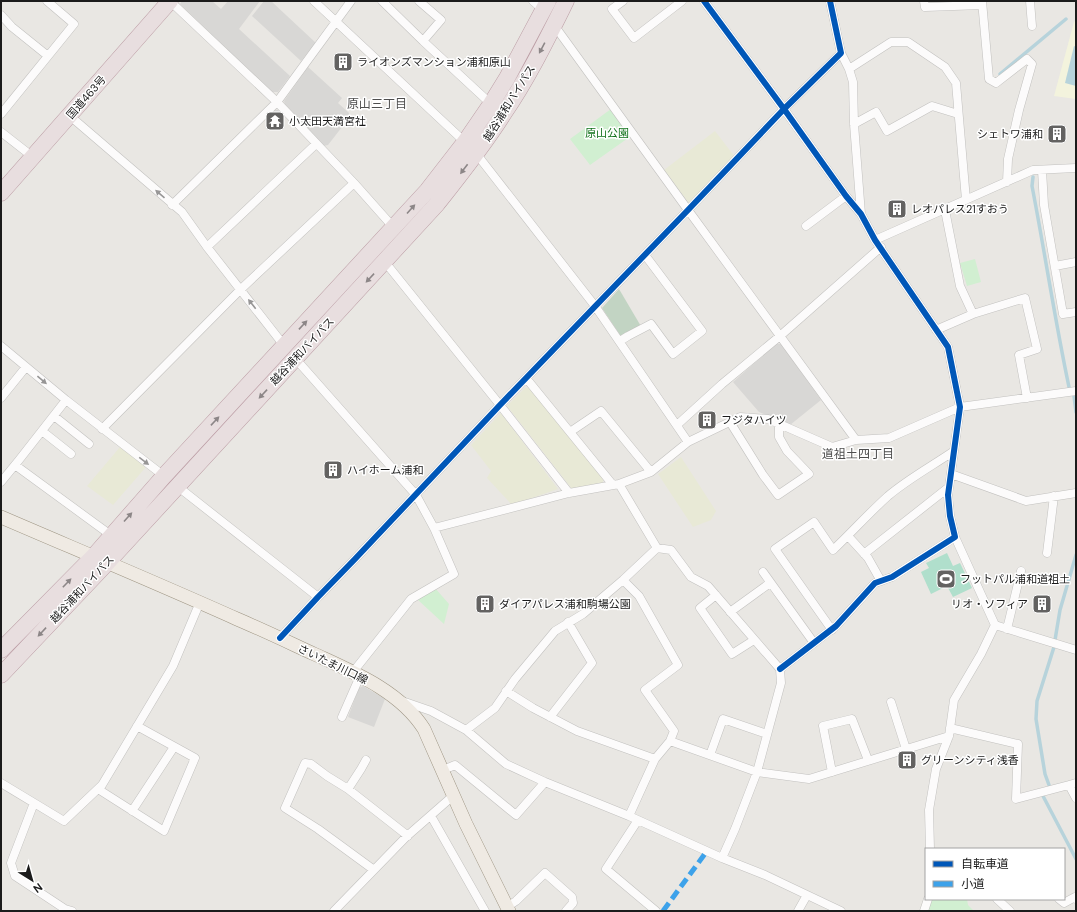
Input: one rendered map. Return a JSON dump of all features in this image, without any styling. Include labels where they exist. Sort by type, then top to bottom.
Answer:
[{"type":"highway","name":"国道463号","points":[[1,193],[170,1]]},
{"type":"highway","name":"越谷浦和バイパス","points":[[1,650],[100,560],[177,486],[438,204],[477,153],[504,113],[519,89],[566,1]]},
{"type":"highway","name":"越谷浦和バイパス","points":[[1,675],[100,560],[112,536],[164,476],[427,191],[465,142],[507,78],[541,4]]},
{"type":"main road","name":"さいたま川口線","points":[[1,517],[280,638],[357,674],[396,698],[410,711],[424,729],[466,824],[508,909]]},
{"type":"street","points":[[1,114],[74,24],[47,1]]},
{"type":"street","points":[[170,1],[277,102],[354,183],[394,228]]},
{"type":"street","points":[[314,1],[477,153],[596,306],[688,442]]},
{"type":"street","points":[[172,205],[277,102],[351,1]]},
{"type":"street","points":[[382,1],[423,42],[491,104]]},
{"type":"street","points":[[419,1],[441,20],[423,42]]},
{"type":"street","points":[[622,1],[612,9],[634,38],[682,1]]},
{"type":"street","points":[[704,1],[784,108],[846,196],[861,214],[880,247],[948,347],[960,407],[948,495],[950,516],[955,537],[995,625],[1076,650]]},
{"type":"street","points":[[830,1],[841,53],[849,69],[853,82],[854,124],[861,214]]},
{"type":"street","points":[[924,1],[925,7],[982,3],[989,79],[996,83],[1027,59],[1032,64],[1018,110],[1008,159],[1007,182]]},
{"type":"street","points":[[1030,1],[1032,26]]},
{"type":"street","points":[[1,15],[48,56]]},
{"type":"street","points":[[554,25],[856,440]]},
{"type":"street","points":[[849,69],[891,42],[908,42],[945,68],[956,83],[966,200]]},
{"type":"street","points":[[280,638],[784,108],[841,53]]},
{"type":"street","points":[[854,124],[876,112],[887,131],[932,106],[958,114]]},
{"type":"street","points":[[70,116],[182,212],[207,247],[284,346],[416,495],[434,528],[454,574],[411,599],[357,674],[342,717]]},
{"type":"street","points":[[1,132],[33,157]]},
{"type":"street","points":[[207,247],[316,144]]},
{"type":"street","points":[[876,240],[1033,170],[1076,168]]},
{"type":"street","points":[[1042,170],[1044,205],[1064,314],[1076,312]]},
{"type":"street","points":[[102,429],[240,290],[354,183]]},
{"type":"street","points":[[806,226],[846,196]]},
{"type":"street","points":[[945,210],[960,286],[973,314]]},
{"type":"street","points":[[677,425],[880,247]]},
{"type":"street","points":[[620,341],[651,324],[673,354],[702,331],[645,255]]},
{"type":"street","points":[[385,262],[569,493]]},
{"type":"street","points":[[1055,266],[1076,262]]},
{"type":"street","points":[[936,330],[973,314],[1026,298],[1037,349],[1019,355],[1027,398]]},
{"type":"street","points":[[1,346],[102,429],[164,476]]},
{"type":"street","points":[[1,398],[26,367]]},
{"type":"street","points":[[526,378],[616,485],[657,548],[671,550],[691,577],[708,586],[780,669],[781,683],[757,772],[722,858]]},
{"type":"street","points":[[434,528],[569,493],[616,485],[651,472],[688,442],[740,416],[768,419],[832,447],[856,440],[889,438],[960,407],[1076,391]]},
{"type":"street","points":[[1,482],[66,400]]},
{"type":"street","points":[[570,432],[601,411],[651,472]]},
{"type":"street","points":[[54,416],[89,444]]},
{"type":"street","points":[[730,422],[763,475],[778,495],[809,474],[787,452],[779,437],[779,424]]},
{"type":"street","points":[[42,431],[71,454]]},
{"type":"street","points":[[832,630],[775,549],[814,522],[833,550],[889,495],[954,451]]},
{"type":"street","points":[[15,465],[112,536]]},
{"type":"street","points":[[951,474],[1026,501],[1076,493]]},
{"type":"street","points":[[177,486],[318,597]]},
{"type":"street","points":[[864,554],[949,487]]},
{"type":"street","points":[[1047,553],[1054,496]]},
{"type":"street","points":[[848,536],[868,558],[881,581]]},
{"type":"street","points":[[780,669],[832,630],[875,583],[892,577],[955,537]]},
{"type":"street","points":[[466,730],[495,708],[515,679],[555,631],[583,614],[623,580],[657,548]]},
{"type":"street","points":[[1007,629],[1021,571]]},
{"type":"street","points":[[763,572],[814,643]]},
{"type":"street","points":[[623,580],[639,596],[678,665],[645,690],[674,731],[670,741],[655,759],[629,816]]},
{"type":"street","points":[[730,612],[770,583]]},
{"type":"street","points":[[716,595],[700,608],[732,654],[754,640]]},
{"type":"street","points":[[1,784],[64,821],[102,785],[173,666],[200,602]]},
{"type":"street","points":[[550,717],[592,663],[568,622]]},
{"type":"street","points":[[930,848],[929,810],[936,769],[950,732],[954,700],[981,654],[995,625]]},
{"type":"street","points":[[506,691],[577,731],[655,759]]},
{"type":"street","points":[[396,698],[431,711],[466,730],[506,764],[764,875],[841,911]]},
{"type":"street","points":[[891,702],[906,749]]},
{"type":"street","points":[[710,755],[723,719],[767,734]]},
{"type":"street","points":[[832,772],[823,726],[852,719],[868,760]]},
{"type":"street","points":[[98,789],[164,831],[195,758],[137,726]]},
{"type":"street","points":[[670,741],[757,772],[809,778],[906,749],[950,732],[1018,744],[1016,799],[1073,784],[1076,798]]},
{"type":"street","points":[[132,811],[174,746]]},
{"type":"street","points":[[348,789],[366,760]]},
{"type":"street","points":[[374,870],[318,829],[285,808],[304,763],[311,764],[348,789],[408,836]]},
{"type":"street","points":[[443,770],[455,765],[516,815],[545,782]]},
{"type":"street","points":[[334,911],[408,836],[454,795]]},
{"type":"street","points":[[34,803],[11,863],[15,876],[65,909],[72,911]]},
{"type":"street","points":[[431,816],[485,911]]},
{"type":"street","points":[[638,820],[606,869],[656,911]]},
{"type":"street","points":[[508,909],[545,873],[572,897],[573,903],[566,911]]},
{"type":"street","points":[[798,911],[807,895]]},
{"type":"street","points":[[1060,900],[1064,903],[1071,898],[1076,898]]},
{"type":"street","points":[[924,911],[928,900]]},
{"type":"street","points":[[998,900],[1010,911]]},
{"type":"shaded area","points":[[182,1],[212,1],[221,9],[228,1],[260,1],[239,29],[290,76],[278,92],[272,92],[180,4]]},
{"type":"shaded area","points":[[264,1],[271,1],[316,43],[301,61],[252,16]]},
{"type":"shaded area","points":[[1076,20],[1076,99],[1054,96],[1074,22]]},
{"type":"shaded area","points":[[308,67],[342,98],[338,103],[349,113],[349,118],[328,145],[323,146],[285,105],[284,101]]},
{"type":"shaded area","name":"小太田天満宮社","points":[[274,110],[278,110],[284,116],[275,125],[267,117]]},
{"type":"shaded area","points":[[715,131],[735,157],[690,205],[664,170]]},
{"type":"shaded area","points":[[619,289],[642,328],[622,338],[602,308]]},
{"type":"shaded area","points":[[776,344],[781,344],[821,400],[790,425],[759,412],[733,382]]},
{"type":"shaded area","points":[[525,388],[530,388],[604,479],[602,484],[572,489],[507,406]]},
{"type":"shaded area","points":[[501,413],[558,489],[512,505],[487,478],[491,471],[471,445]]},
{"type":"shaded area","points":[[120,447],[146,467],[113,505],[87,486]]},
{"type":"shaded area","points":[[681,457],[716,511],[711,520],[693,527],[658,474]]},
{"type":"shaded area","points":[[363,686],[385,699],[374,727],[348,717],[359,688]]},
{"type":"green space","name":"原山公園","points":[[611,109],[631,136],[590,165],[570,139]]},
{"type":"green space","points":[[975,259],[981,282],[967,286],[960,263]]},
{"type":"green space","name":"フットパル浦和道祖土","points":[[947,553],[953,566],[960,563],[972,588],[953,597],[947,586],[931,594],[921,572],[929,568],[926,563]]},
{"type":"green space","points":[[435,588],[449,604],[444,624],[417,599]]},
{"type":"green space","points":[[932,900],[967,900],[968,905],[974,911],[928,911]]},
{"type":"water","points":[[1074,46],[1076,47],[1076,86],[1065,83]]},
{"type":"waterway","points":[[1000,74],[1066,19]]},
{"type":"waterway","points":[[1033,177],[1032,186],[1069,387]]},
{"type":"waterway","points":[[1074,396],[1076,412]]},
{"type":"waterway","points":[[1055,640],[1060,610],[1076,555]]},
{"type":"waterway","points":[[1049,785],[1045,774],[1036,719],[1037,701],[1054,647]]},
{"type":"waterway","points":[[1043,796],[1076,859]]},
{"type":"marked path","points":[[663,911],[707,851]]},
{"type":"cycle path","points":[[704,1],[846,196],[861,214],[875,240],[948,347],[960,407],[948,495],[950,516],[955,537],[892,577],[875,583],[836,626],[780,669]]},
{"type":"cycle path","points":[[280,638],[500,405],[784,109],[841,53],[830,1]]},
{"type":"place","name":"ライオンズマンション浦和原山","points":[[343,62]]},
{"type":"place","name":"小太田天満宮社","points":[[275,121]]},
{"type":"place","name":"シェトワ浦和","points":[[1057,134]]},
{"type":"place","name":"レオパレス21すおう","points":[[897,209]]},
{"type":"place","name":"フジタハイツ","points":[[707,420]]},
{"type":"place","name":"ハイホーム浦和","points":[[333,470]]},
{"type":"place","name":"フットパル浦和道祖土","points":[[946,579]]},
{"type":"place","name":"ダイアパレス浦和駒場公園","points":[[485,604]]},
{"type":"place","name":"リオ・ソフィア","points":[[1042,604]]},
{"type":"place","name":"グリーンシティ浅香","points":[[907,760]]},
{"type":"district","name":"原山三丁目","points":[[377,104]]},
{"type":"district","name":"道祖土四丁目","points":[[858,454]]}]
